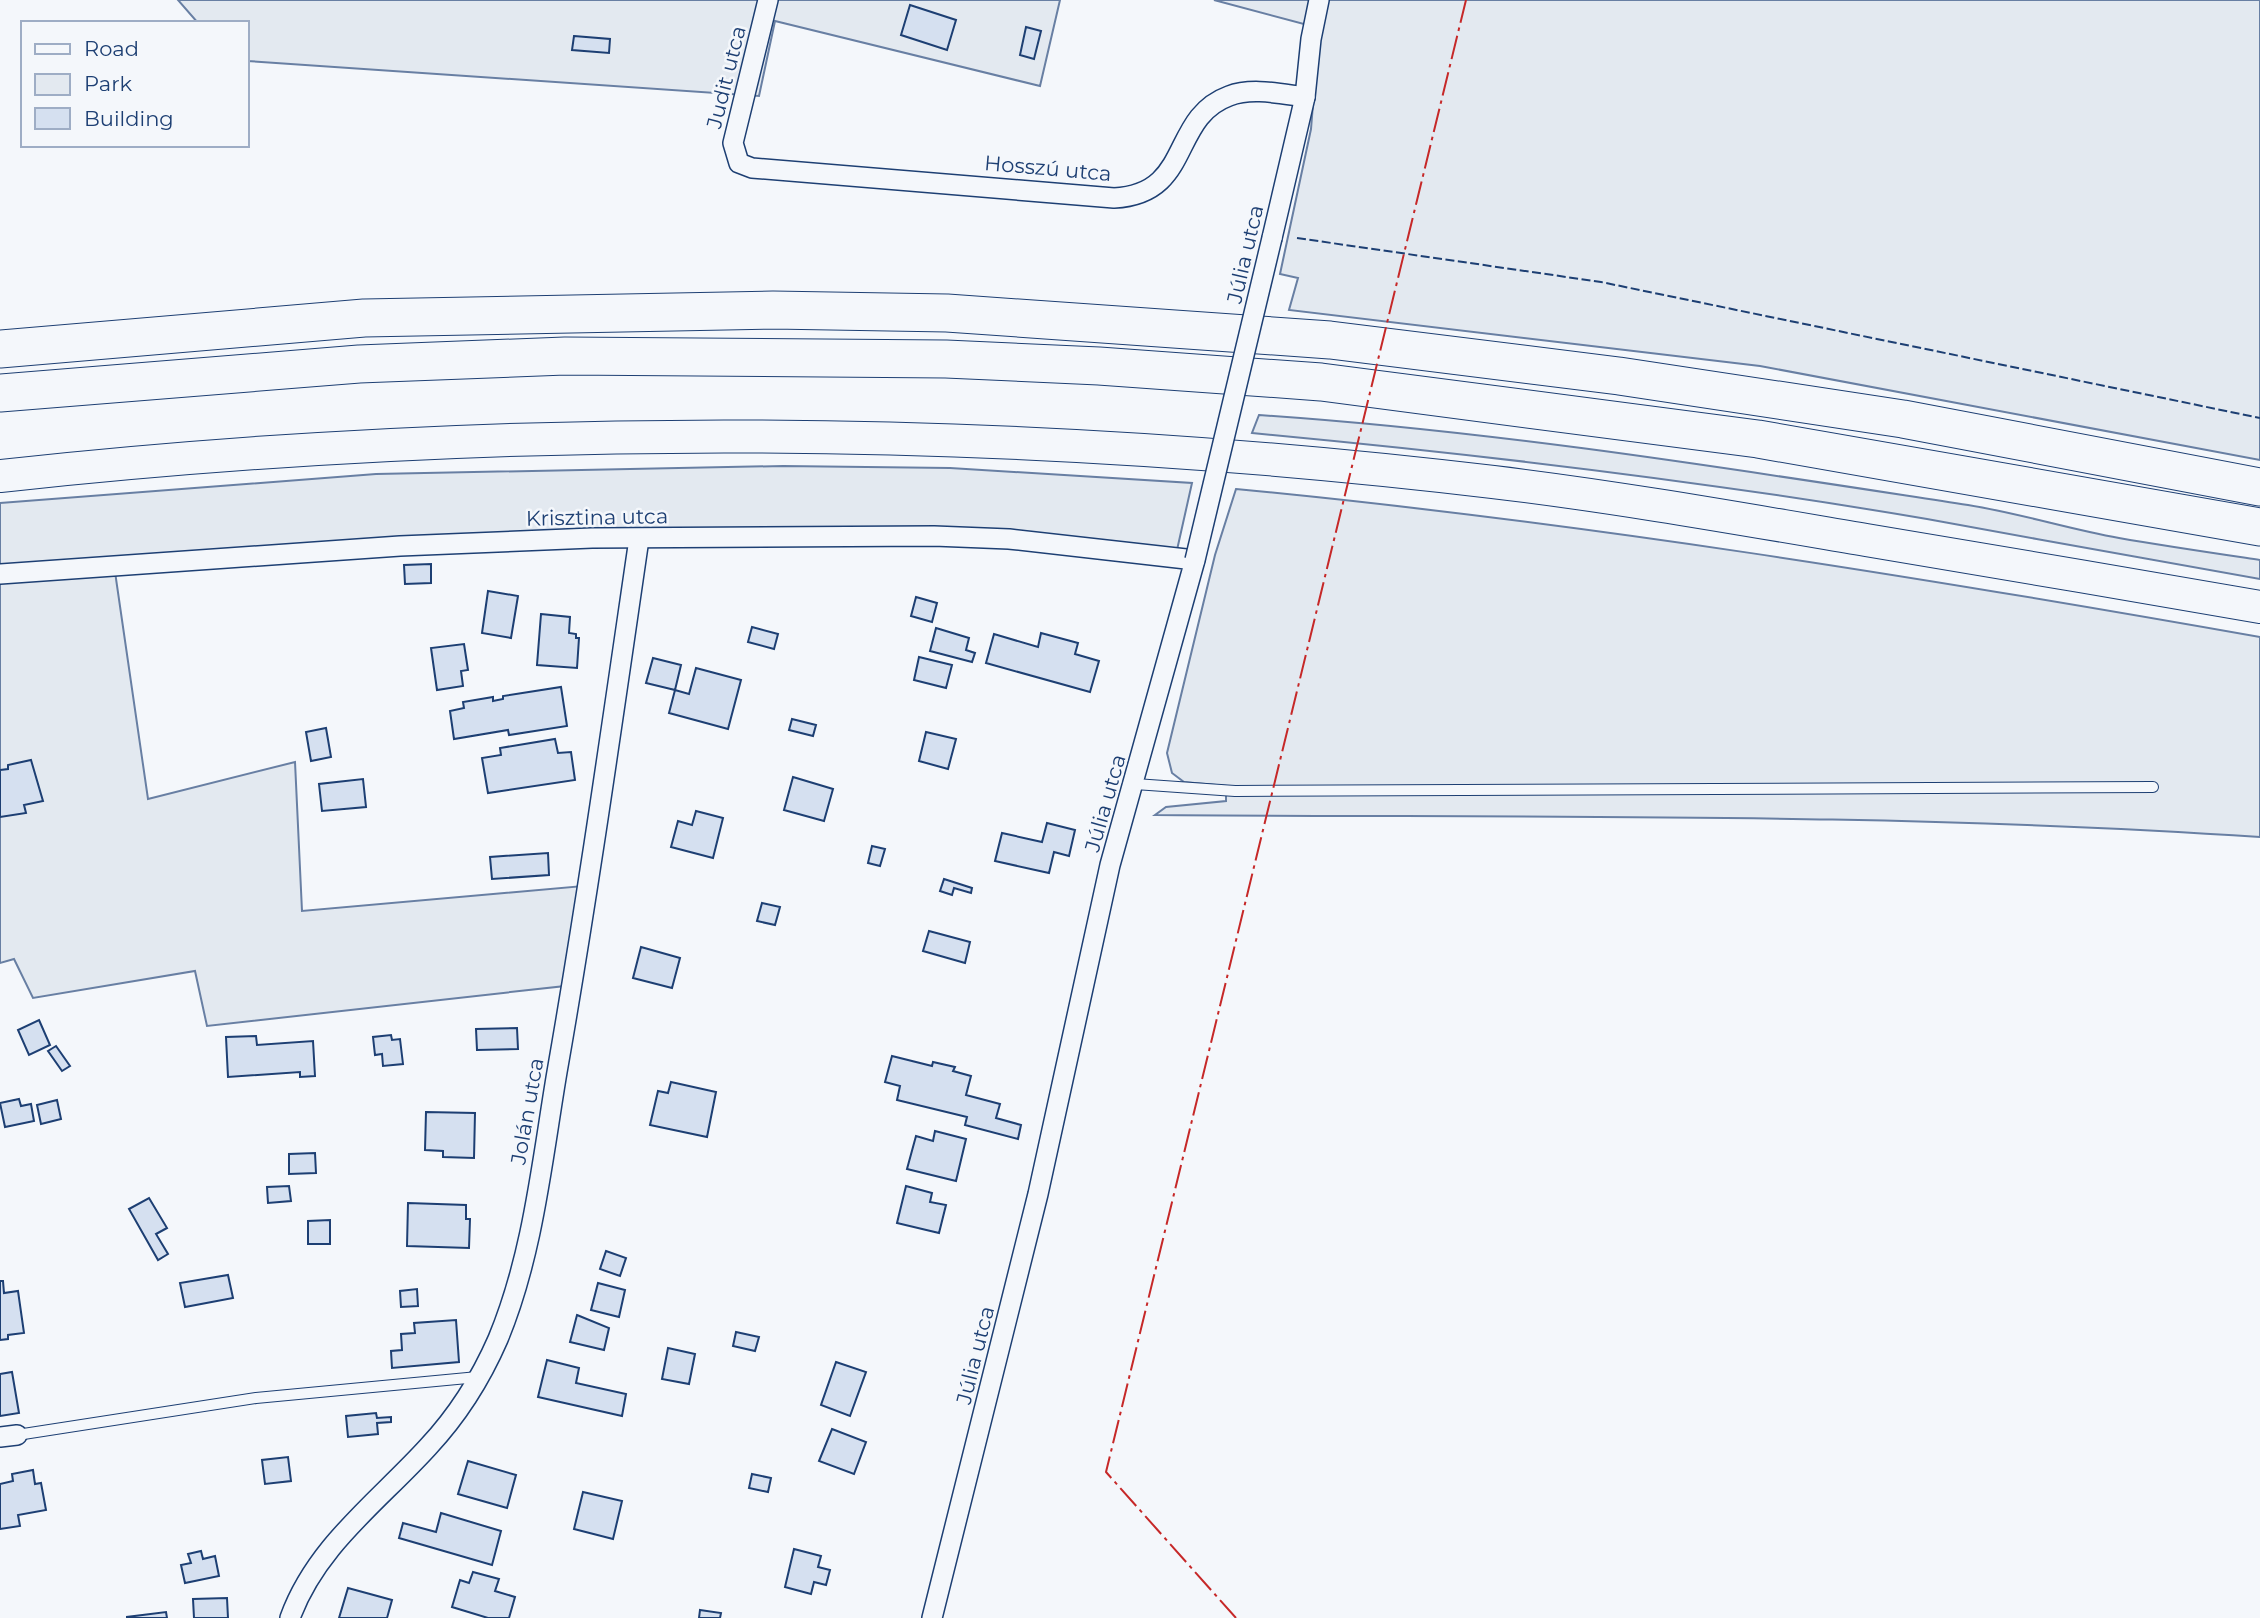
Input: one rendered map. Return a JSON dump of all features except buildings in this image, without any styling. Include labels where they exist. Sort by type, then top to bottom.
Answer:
[{"type":"highway","points":[[0,349],[378,317],[773,310],[972,315],[1330,340],[1633,377],[1903,419],[2260,487]]},
{"type":"highway","points":[[0,393],[346,365],[565,356],[946,359],[1099,366],[1321,382],[1758,439],[2260,527]]},
{"type":"main road","points":[[0,476],[93,466],[386,446],[564,438],[736,435],[1069,445],[1494,482],[1710,514],[2260,607]]},
{"type":"street","name":"Judit utca","points":[[739,163],[733,151],[734,135],[768,0]]},
{"type":"street","name":"Júlia utca","points":[[932,1618],[1003,1341],[1110,865],[1135,784],[1195,560],[1305,97],[1311,39],[1320,0]]},
{"type":"street","name":"Hosszú utca","points":[[739,163],[752,168],[1114,198],[1135,197],[1153,189],[1165,178],[1197,120],[1215,103],[1231,95],[1253,92],[1305,97]]},
{"type":"street","name":"Krisztina utca","points":[[0,574],[400,546],[592,538],[933,536],[1009,539],[1195,560]]},
{"type":"street","name":"Jolán utca","points":[[290,1618],[313,1569],[332,1544],[430,1445],[479,1377],[512,1301],[524,1259],[587,902],[639,539]]},
{"type":"lane","points":[[1135,784],[1235,791],[2152,787]]},
{"type":"lane","points":[[9,1436],[256,1398],[479,1377]]},
{"type":"green space","points":[[178,0],[1060,0],[1040,86],[775,21],[759,96],[248,61],[248,21],[196,21]]},
{"type":"green space","points":[[1214,0],[2260,0],[2260,460],[1760,366],[1289,310],[1298,278],[1280,274],[1311,129],[1319,28]]},
{"type":"green space","points":[[1259,415],[1526,441],[1968,505],[2119,538],[2260,560],[2260,579],[1927,519],[1759,492],[1506,459],[1252,433]]},
{"type":"green space","points":[[783,466],[950,468],[1192,483],[1177,550],[856,536],[114,565],[148,799],[295,762],[302,911],[583,886],[565,986],[207,1026],[195,971],[33,998],[14,959],[0,963],[0,503],[376,474]]},
{"type":"green space","points":[[1236,489],[1365,502],[1750,553],[2260,637],[2260,837],[1984,823],[1846,820],[1155,815],[1166,807],[1226,801],[1226,786],[1184,782],[1172,773],[1167,753],[1215,555]]},
{"type":"fence","points":[[1297,238],[1601,282],[2260,418]]},
{"type":"power","points":[[1236,1618],[1106,1472],[1466,0]]}]
